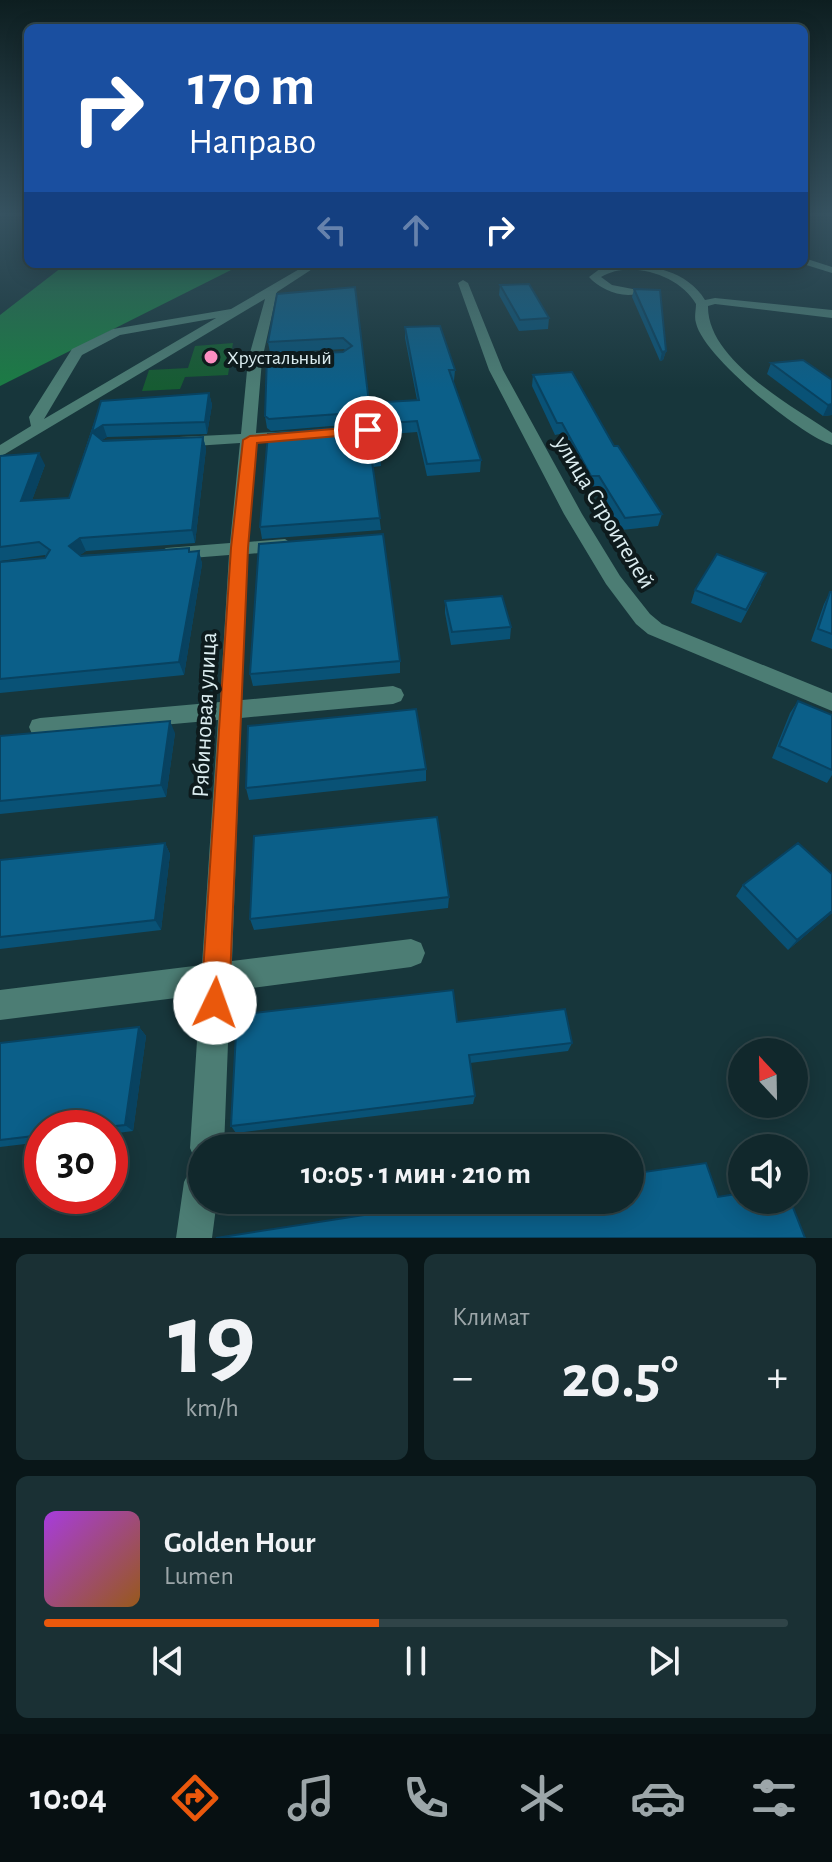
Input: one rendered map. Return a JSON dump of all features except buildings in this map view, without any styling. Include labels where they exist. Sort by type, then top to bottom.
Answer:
[{"type":"street","points":[[0,451],[240,311],[277,296],[305,273]]},
{"type":"street","points":[[598,273],[594,277],[602,285],[616,290],[637,291]]},
{"type":"street","points":[[663,273],[686,283],[699,294],[702,304],[700,319],[712,345],[756,387],[832,440]]},
{"type":"street","name":"улица Строителей","points":[[463,283],[496,370],[573,514],[613,580],[643,619],[655,629],[832,702]]},
{"type":"street","name":"Рябиновая улица","points":[[208,1134],[239,548],[262,360],[277,296]]},
{"type":"street","points":[[702,304],[715,301],[832,314]]},
{"type":"street","points":[[39,429],[36,417],[77,352],[117,332],[240,311]]},
{"type":"street","points":[[155,443],[309,435]]},
{"type":"street","points":[[147,555],[302,544]]},
{"type":"street","points":[[40,727],[393,695]]},
{"type":"street","points":[[0,1005],[216,975],[411,953]]},
{"type":"street","points":[[194,1238],[197,1214]]},
{"type":"green space","points":[[55,273],[226,273],[0,386],[0,315]]},
{"type":"green space","name":"Хрустальный","points":[[233,343],[228,375],[185,377],[180,389],[142,391],[149,370],[188,368],[195,346]]},
{"type":"place","name":"Хрустальный","points":[[211,357]]},
{"type":"route","points":[[215,1003],[239,548],[250,440],[368,430]]}]
